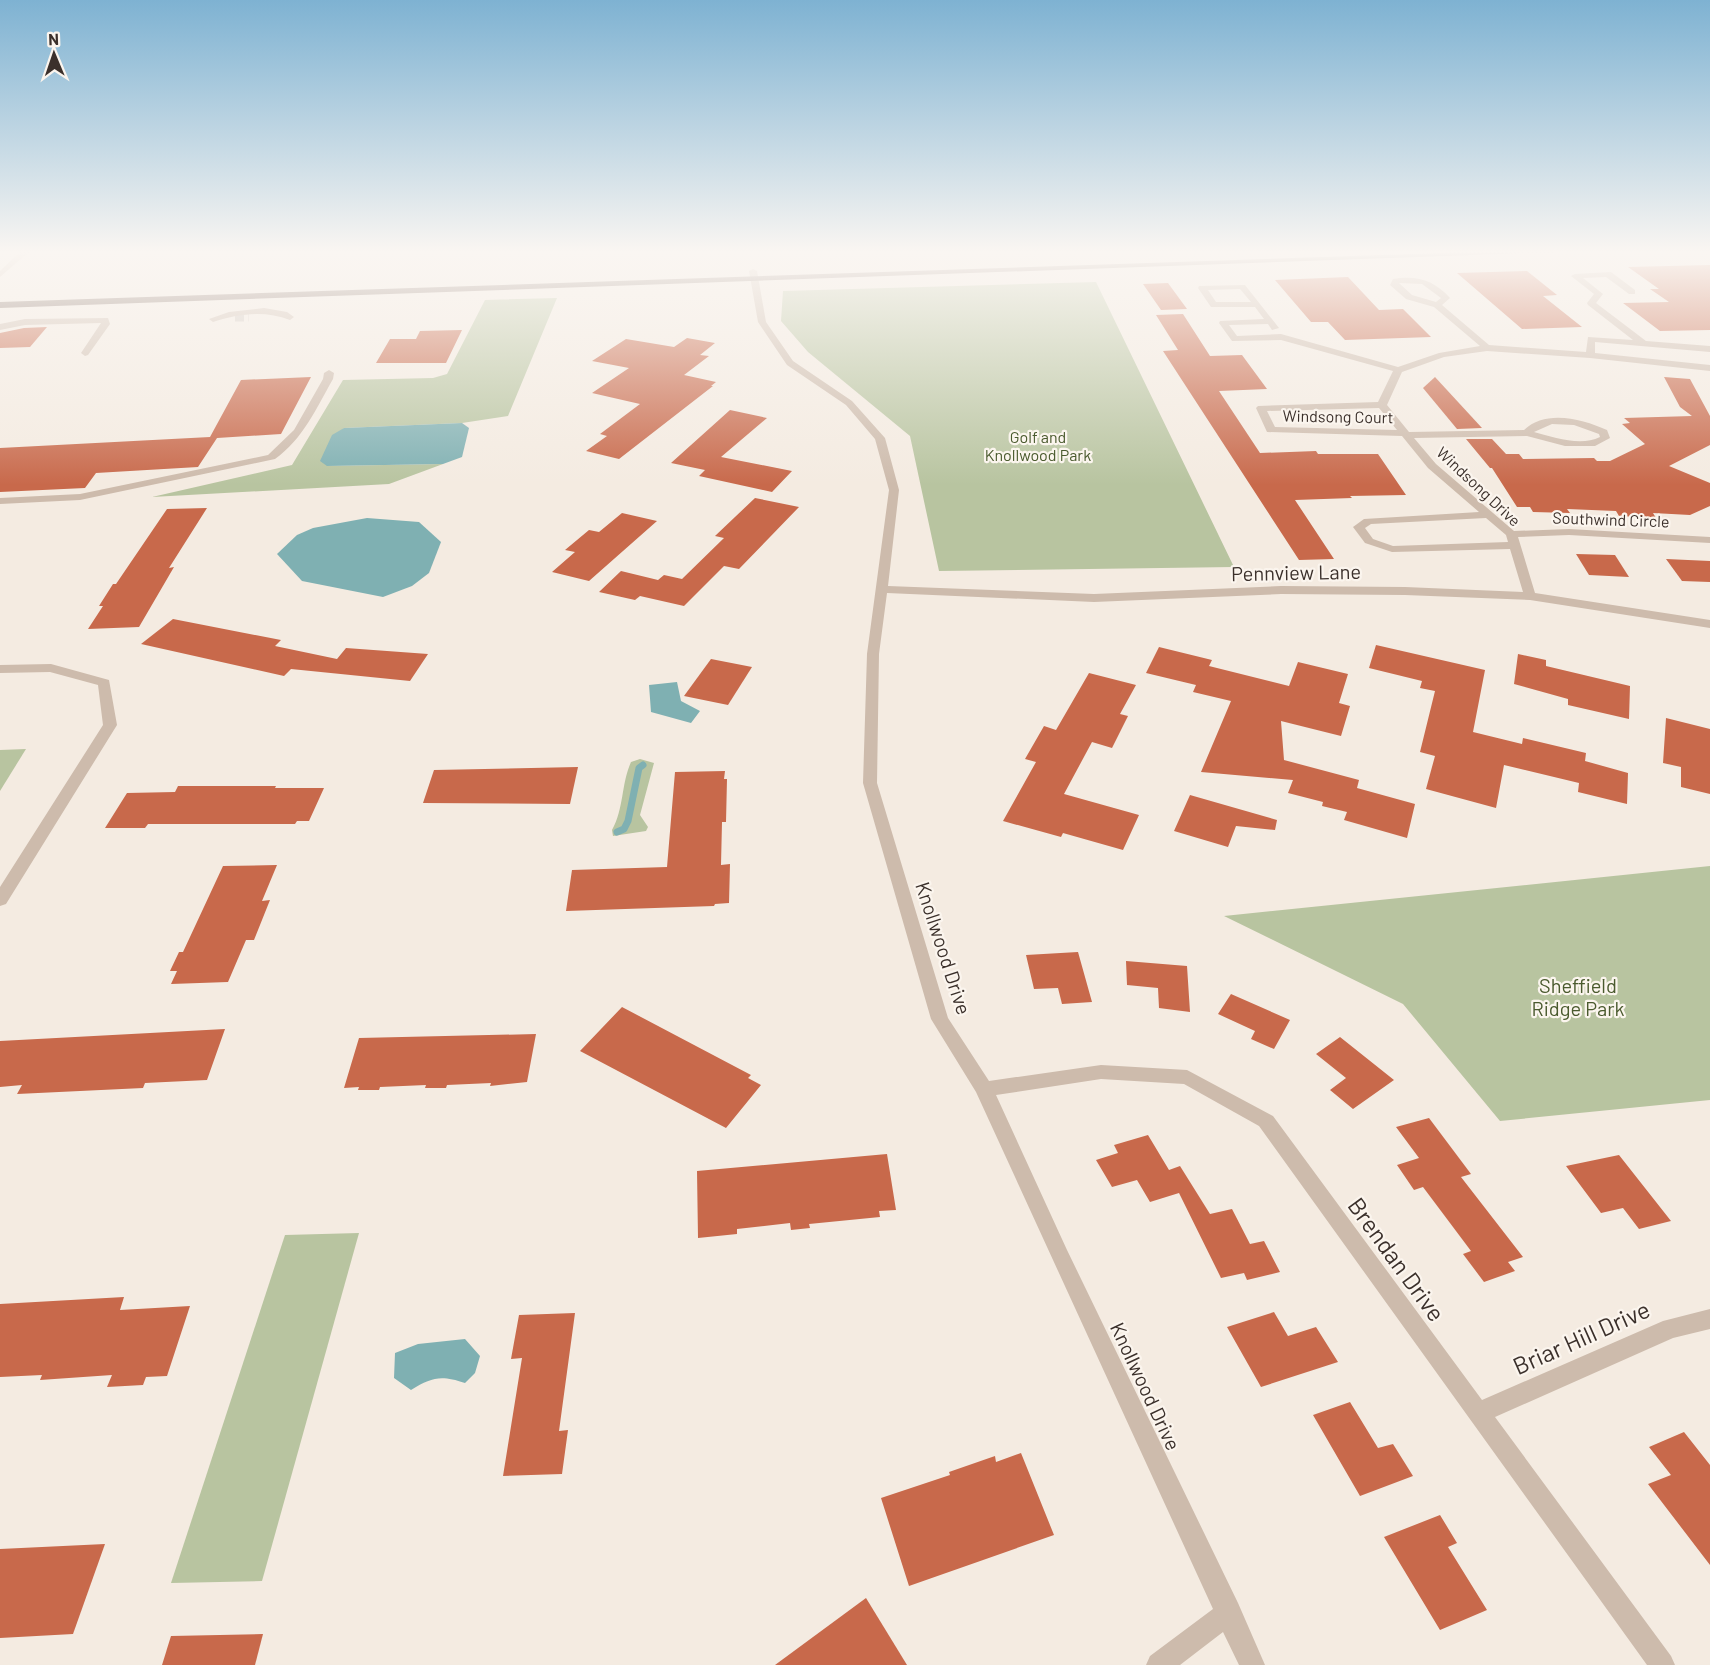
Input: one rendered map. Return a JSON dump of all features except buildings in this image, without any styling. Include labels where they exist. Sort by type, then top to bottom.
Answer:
[{"type":"street","points":[[85,353],[103,329]]},
{"type":"street","name":"Knollwood Drive","points":[[767,329],[790,363],[849,403],[880,438],[894,490],[873,654],[870,783],[940,1019],[984,1089],[1060,1257],[1252,1665]]},
{"type":"street","points":[[1227,329],[1235,339],[1281,337],[1398,370],[1442,355],[1487,348],[1590,354],[1710,368]]},
{"type":"street","points":[[1276,329],[1281,337]]},
{"type":"street","points":[[1465,329],[1487,348]]},
{"type":"street","points":[[1624,329],[1643,344]]},
{"type":"street","points":[[1590,354],[1591,339],[1710,349]]},
{"type":"street","points":[[1382,405],[1398,370]]},
{"type":"street","points":[[0,501],[80,497],[271,457],[285,448],[304,422],[328,380],[329,373]]},
{"type":"street","name":"Windsong Court","points":[[1382,405],[1261,408],[1271,430],[1406,434],[1527,433]]},
{"type":"street","name":"Windsong Drive","points":[[1382,405],[1432,466],[1511,534],[1530,596]]},
{"type":"street","points":[[1543,422],[1575,422],[1590,425],[1603,432],[1605,438],[1594,443],[1565,443],[1527,433],[1532,426],[1543,422]]},
{"type":"street","points":[[1490,516],[1368,521],[1359,528],[1369,541],[1392,549],[1516,545]]},
{"type":"street","name":"Southwind Circle","points":[[1511,534],[1569,532],[1710,540]]},
{"type":"street","name":"Pennview Lane","points":[[881,589],[1094,598],[1281,590],[1405,591],[1530,596],[1710,624]]},
{"type":"street","points":[[0,669],[51,668],[104,683],[110,725],[0,900]]},
{"type":"street","name":"Brendan Drive","points":[[984,1089],[1101,1072],[1187,1077],[1266,1121],[1662,1665]]},
{"type":"street","name":"Briar Hill Drive","points":[[1477,1413],[1671,1328],[1710,1319]]},
{"type":"street","points":[[1158,1665],[1229,1612]]},
{"type":"green space","points":[[470,329],[544,329],[508,416],[462,423],[344,428],[327,466],[443,464],[389,484],[152,497],[292,465],[343,380],[433,378],[447,374]]},
{"type":"green space","name":"Golf and Knollwood Park","points":[[788,329],[1119,329],[1234,567],[939,571],[910,436],[808,352]]},
{"type":"green space","points":[[26,749],[0,791],[0,750]]},
{"type":"green space","points":[[640,759],[654,763],[640,815],[648,827],[646,831],[613,836],[612,830],[619,814],[628,770],[631,762]]},
{"type":"green space","name":"Sheffield Ridge Park","points":[[1710,866],[1710,1100],[1500,1121],[1403,1004],[1224,916]]},
{"type":"green space","points":[[359,1233],[262,1581],[171,1583],[285,1235]]},
{"type":"water","points":[[462,423],[469,428],[462,457],[443,464],[327,466],[320,461],[332,435],[344,428]]},
{"type":"water","points":[[367,518],[419,522],[441,542],[429,573],[412,586],[383,597],[302,581],[277,554],[297,535],[313,528]]},
{"type":"water","points":[[677,682],[681,701],[700,711],[691,723],[651,712],[649,685]]},
{"type":"water","points":[[465,1339],[480,1356],[475,1373],[465,1383],[443,1378],[425,1382],[411,1390],[394,1378],[395,1353],[418,1344]]},
{"type":"waterway","points":[[617,832],[624,829],[628,821],[639,768],[643,765]]}]
